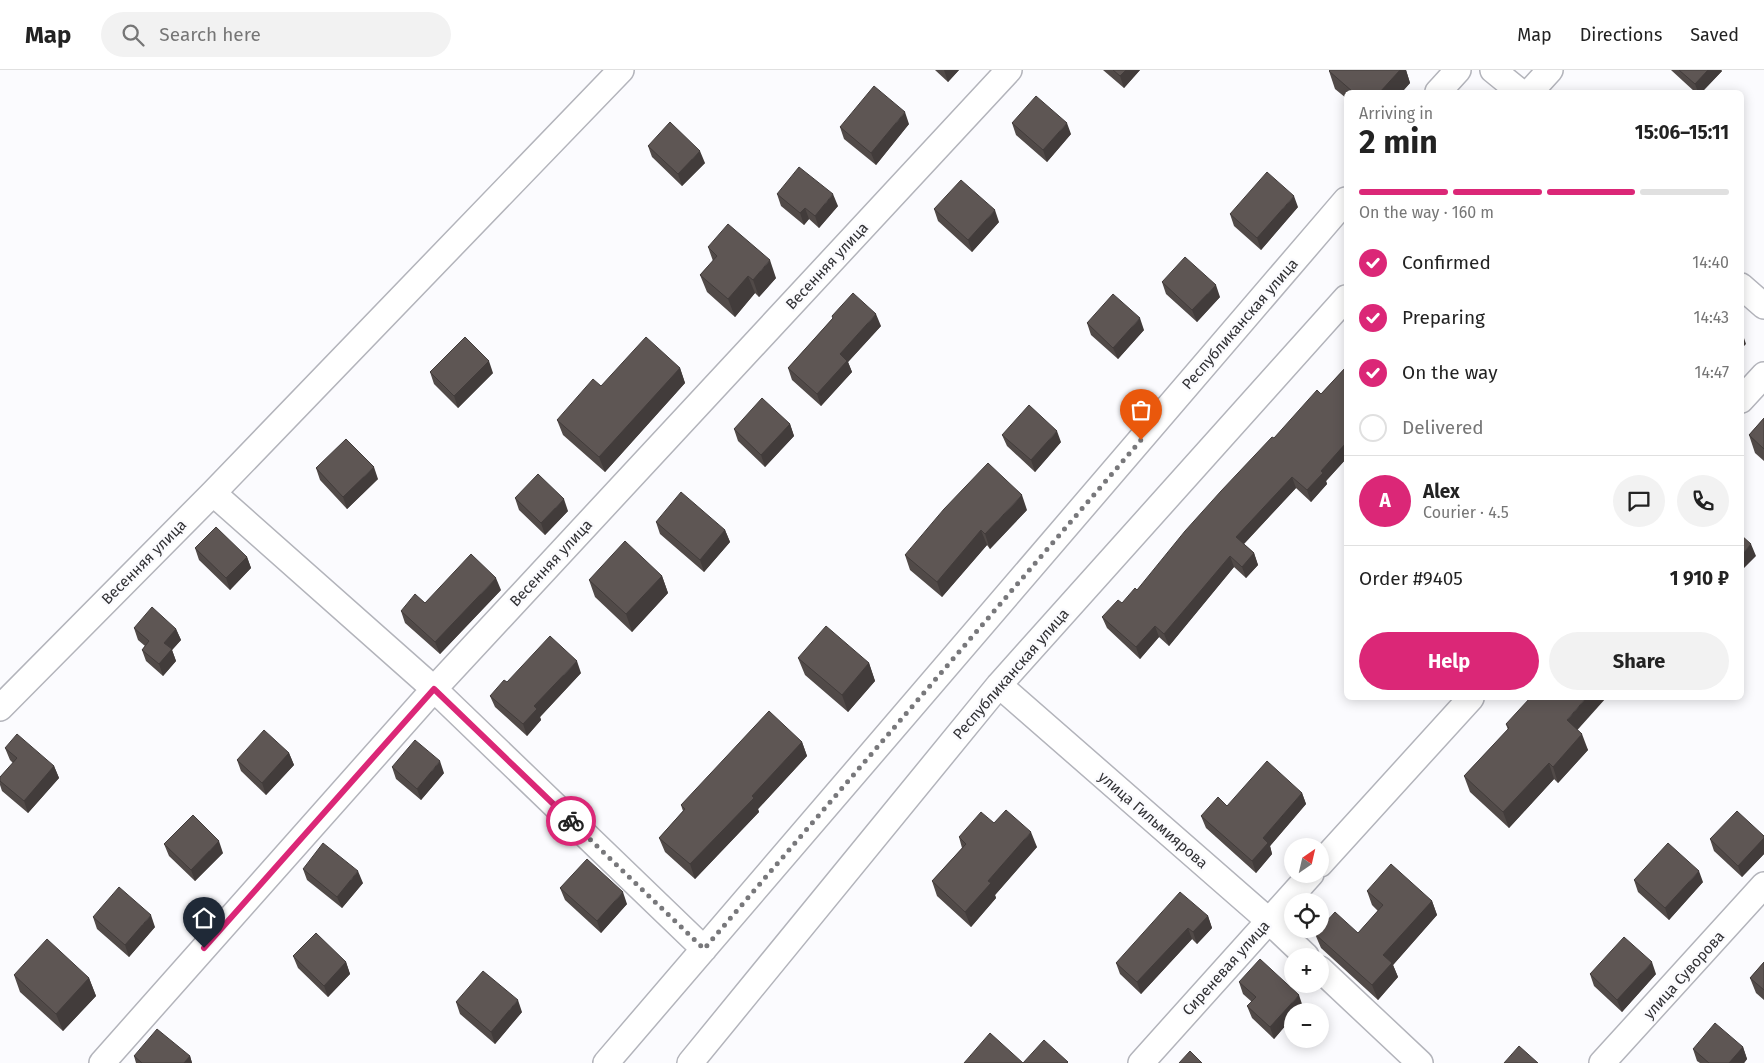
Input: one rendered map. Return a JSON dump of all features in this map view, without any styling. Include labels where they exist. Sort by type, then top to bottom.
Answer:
[{"type":"street","name":"Весенняя улица","points":[[0,708],[213,493],[621,70]]},
{"type":"street","name":"Весенняя улица","points":[[102,1063],[434,689],[1009,70]]},
{"type":"street","points":[[1440,90],[1458,70]]},
{"type":"street","points":[[1493,70],[1518,90]]},
{"type":"street","points":[[1532,90],[1550,70]]},
{"type":"street","name":"Республиканская улица","points":[[606,1063],[1344,202]]},
{"type":"street","points":[[1744,289],[1764,306]]},
{"type":"street","name":"Республиканская улица","points":[[690,1063],[999,685],[1344,300]]},
{"type":"street","points":[[1744,397],[1764,375]]},
{"type":"street","points":[[213,493],[434,689],[704,949]]},
{"type":"street","name":"улица Гильмиярова","points":[[999,685],[1298,948]]},
{"type":"street","points":[[1329,854],[1469,700]]},
{"type":"street","name":"Сиреневая улица","points":[[1141,1063],[1303,883]]},
{"type":"street","name":"улица Суворова","points":[[1602,1063],[1764,886]]},
{"type":"street","points":[[1329,977],[1420,1063]]},
{"type":"building","points":[[1113,70],[1126,70],[1120,76]]},
{"type":"building","points":[[1400,70],[1382,90],[1351,90],[1329,71]]},
{"type":"building","points":[[1679,70],[1708,70],[1695,84]]},
{"type":"building","points":[[874,86],[905,112],[871,153],[840,127]]},
{"type":"building","points":[[1036,96],[1067,123],[1043,150],[1012,123]]},
{"type":"building","points":[[670,122],[700,151],[678,174],[648,146]]},
{"type":"building","points":[[799,167],[833,194],[815,216],[805,208],[800,213],[777,194]]},
{"type":"building","points":[[1267,172],[1294,196],[1257,238],[1230,214]]},
{"type":"building","points":[[961,180],[995,210],[968,240],[934,209]]},
{"type":"building","points":[[728,224],[770,260],[753,280],[748,276],[728,299],[700,275],[717,256],[708,247]]},
{"type":"building","points":[[1185,257],[1216,285],[1192,310],[1162,282]]},
{"type":"building","points":[[853,293],[876,314],[840,354],[847,361],[817,394],[788,368]]},
{"type":"building","points":[[1113,294],[1140,318],[1113,348],[1087,323]]},
{"type":"building","points":[[465,337],[489,361],[454,396],[430,372]]},
{"type":"building","points":[[646,337],[680,368],[599,457],[557,420],[593,379],[601,386]]},
{"type":"building","points":[[1344,369],[1344,445],[1321,471],[1323,473],[1307,490],[1292,477],[1236,537],[1254,553],[1242,567],[1230,556],[1164,634],[1155,626],[1136,647],[1102,617],[1118,600],[1122,603],[1135,588],[1137,590],[1185,531],[1221,491],[1272,437],[1274,438],[1317,390],[1321,394]]},
{"type":"building","points":[[762,398],[790,424],[761,455],[734,429]]},
{"type":"building","points":[[1029,405],[1057,431],[1031,460],[1002,435]]},
{"type":"building","points":[[1764,418],[1764,449],[1749,435]]},
{"type":"building","points":[[346,439],[374,467],[343,497],[316,468]]},
{"type":"building","points":[[988,463],[1022,495],[985,534],[981,530],[937,582],[905,555],[944,509]]},
{"type":"building","points":[[538,474],[564,499],[541,523],[515,498]]},
{"type":"building","points":[[681,492],[725,530],[700,560],[656,522]]},
{"type":"building","points":[[216,527],[247,557],[226,578],[195,548]]},
{"type":"building","points":[[1744,538],[1751,544],[1744,552]]},
{"type":"building","points":[[625,541],[662,576],[626,614],[589,580]]},
{"type":"building","points":[[471,554],[496,578],[435,642],[401,611],[415,594],[425,603]]},
{"type":"building","points":[[152,607],[176,629],[164,643],[172,649],[159,664],[142,650],[149,641],[134,628]]},
{"type":"building","points":[[826,626],[869,663],[842,695],[798,658]]},
{"type":"building","points":[[550,636],[577,661],[534,706],[537,709],[523,724],[490,696],[504,680],[507,682]]},
{"type":"building","points":[[1528,700],[1584,700],[1567,720],[1582,734],[1553,767],[1549,763],[1503,812],[1464,776],[1509,728],[1506,724]]},
{"type":"building","points":[[769,711],[802,742],[752,796],[754,798],[690,864],[659,838],[685,809],[681,805]]},
{"type":"building","points":[[264,730],[289,753],[262,783],[237,760]]},
{"type":"building","points":[[17,734],[54,766],[24,801],[0,781],[0,777],[17,758],[5,748]]},
{"type":"building","points":[[415,740],[440,761],[417,789],[392,767]]},
{"type":"building","points":[[1267,761],[1302,793],[1263,838],[1268,843],[1252,861],[1201,816],[1218,797],[1227,806]]},
{"type":"building","points":[[1006,810],[1031,832],[988,881],[991,883],[965,912],[932,881],[966,844],[959,837],[981,812],[994,823]]},
{"type":"building","points":[[1737,811],[1764,836],[1738,866],[1710,839]]},
{"type":"building","points":[[193,815],[219,841],[191,870],[164,844]]},
{"type":"building","points":[[323,843],[358,871],[337,897],[303,869]]},
{"type":"building","points":[[1668,843],[1699,871],[1665,908],[1634,880]]},
{"type":"building","points":[[587,859],[623,892],[597,921],[560,888]]},
{"type":"building","points":[[1391,864],[1432,901],[1383,955],[1392,963],[1372,985],[1319,938],[1329,938],[1329,919],[1335,912],[1358,933],[1383,905],[1367,891]]},
{"type":"building","points":[[119,887],[151,915],[125,945],[93,917]]},
{"type":"building","points":[[1180,892],[1208,916],[1193,932],[1188,928],[1137,982],[1116,963]]},
{"type":"building","points":[[316,933],[346,962],[324,986],[293,956]]},
{"type":"building","points":[[1624,937],[1652,962],[1617,1000],[1590,974]]},
{"type":"building","points":[[47,939],[89,978],[56,1014],[14,975]]},
{"type":"building","points":[[1260,959],[1284,981],[1284,993],[1297,993],[1299,995],[1292,1003],[1284,1003],[1284,1012],[1270,1027],[1247,1006],[1256,997],[1239,982]]},
{"type":"building","points":[[1764,962],[1764,990],[1750,978]]},
{"type":"building","points":[[483,971],[518,1000],[491,1032],[456,1002]]},
{"type":"building","points":[[1715,1023],[1743,1047],[1729,1063],[1709,1063],[1693,1049]]},
{"type":"building","points":[[157,1029],[190,1056],[184,1063],[142,1063],[134,1056]]},
{"type":"building","points":[[990,1033],[1023,1063],[964,1063]]},
{"type":"building","points":[[1044,1040],[1068,1062],[1067,1063],[1023,1063]]},
{"type":"building","points":[[1519,1046],[1538,1063],[1504,1063]]},
{"type":"building","points":[[1190,1051],[1202,1063],[1179,1063]]},
{"type":"way so far","points":[[571,821],[704,949],[1141,440]]},
{"type":"route","points":[[204,948],[434,689],[571,821]]}]
